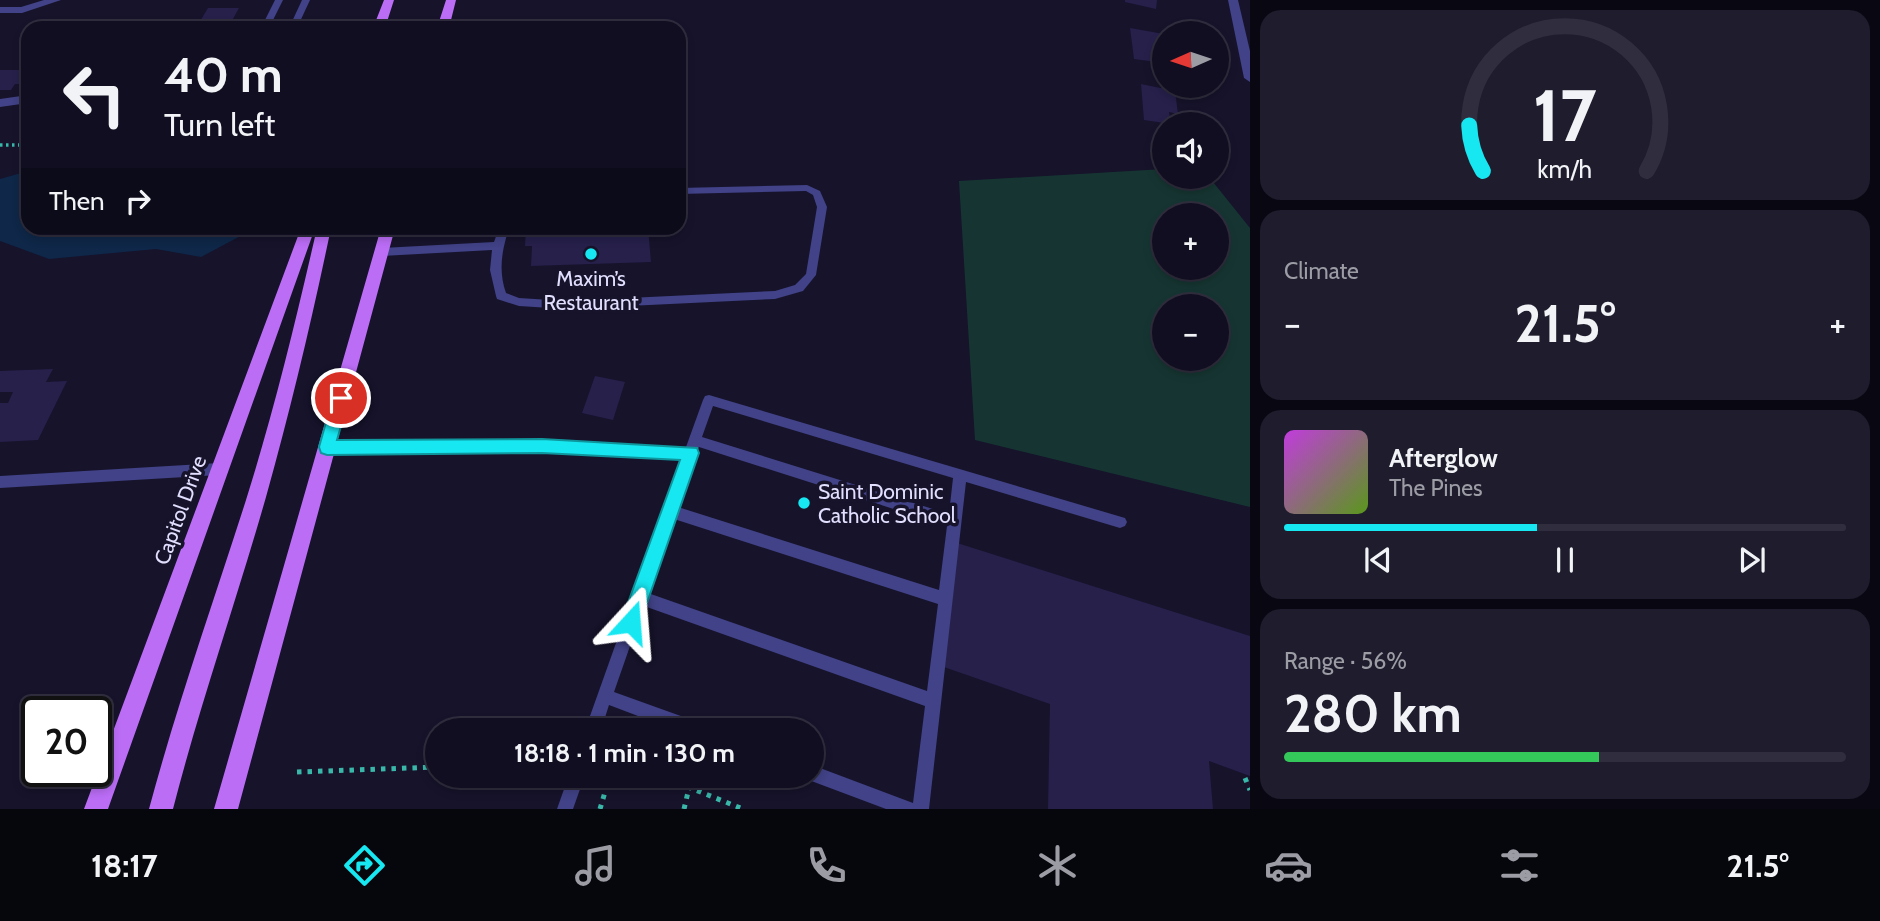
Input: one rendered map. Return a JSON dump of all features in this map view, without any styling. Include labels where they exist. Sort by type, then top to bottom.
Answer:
[{"type":"main road","points":[[382,21],[389,0]]},
{"type":"main road","points":[[445,21],[451,0]]},
{"type":"main road","name":"Capitol Drive","points":[[96,809],[304,235]]},
{"type":"main road","points":[[161,809],[180,737],[259,485],[299,343],[322,235]]},
{"type":"main road","points":[[226,809],[386,235]]},
{"type":"street","points":[[0,10],[22,9],[56,0]]},
{"type":"street","points":[[1233,0],[1250,78]]},
{"type":"street","points":[[0,103],[21,100]]},
{"type":"lane","points":[[268,21],[279,0]]},
{"type":"lane","points":[[296,21],[306,0]]},
{"type":"lane","points":[[501,235],[496,246],[497,284],[501,296],[519,302],[566,305],[775,295],[799,288],[811,275],[822,207],[817,193],[807,188],[686,191]]},
{"type":"lane","points":[[382,252],[496,246]]},
{"type":"lane","points":[[597,718],[709,400],[1120,522]]},
{"type":"lane","points":[[327,447],[693,447],[954,522]]},
{"type":"lane","points":[[0,482],[219,469]]},
{"type":"lane","points":[[920,809],[960,474]]},
{"type":"lane","points":[[670,511],[945,598]]},
{"type":"lane","points":[[639,597],[934,701]]},
{"type":"lane","points":[[605,696],[664,718]]},
{"type":"lane","points":[[824,778],[908,809]]},
{"type":"lane","points":[[565,809],[572,788]]},
{"type":"path","points":[[0,145],[21,145]]},
{"type":"path","points":[[297,772],[425,767]]},
{"type":"path","points":[[1245,778],[1250,790]]},
{"type":"path","points":[[600,809],[606,788]]},
{"type":"path","points":[[684,809],[690,788],[743,809]]},
{"type":"green space","points":[[1152,170],[1152,189],[1219,189],[1250,228],[1250,507],[975,440],[959,181]]},
{"type":"water","points":[[21,173],[21,235],[242,235],[201,257],[156,249],[49,259],[0,241],[0,179]]},
{"type":"building","points":[[1157,0],[1156,9],[1125,2]]},
{"type":"building","points":[[208,8],[239,8],[232,21],[200,21]]},
{"type":"building","points":[[1130,28],[1152,32],[1152,61],[1134,59]]},
{"type":"building","points":[[0,70],[21,70],[21,84],[15,84],[11,90],[0,90]]},
{"type":"building","points":[[1141,84],[1152,86],[1152,98],[1176,98],[1178,112],[1152,112],[1152,121],[1144,120]]},
{"type":"building","name":"Maxim’s Restaurant","points":[[526,235],[649,235],[651,262],[531,266],[532,246],[525,246]]},
{"type":"building","points":[[53,369],[46,382],[67,381],[38,440],[0,442],[0,403],[8,403],[13,392],[0,392],[0,371]]},
{"type":"building","points":[[595,376],[625,382],[613,420],[582,413]]},
{"type":"building","points":[[954,542],[1250,636],[1250,776],[1209,761],[1213,809],[1048,809],[1050,704],[941,666]]},
{"type":"place","name":"Maxim’s Restaurant","points":[[591,254]]},
{"type":"place","name":"Saint Dominic Catholic School","points":[[804,503]]},
{"type":"route","points":[[341,398],[327,447],[542,446],[691,453],[631,622]]}]
